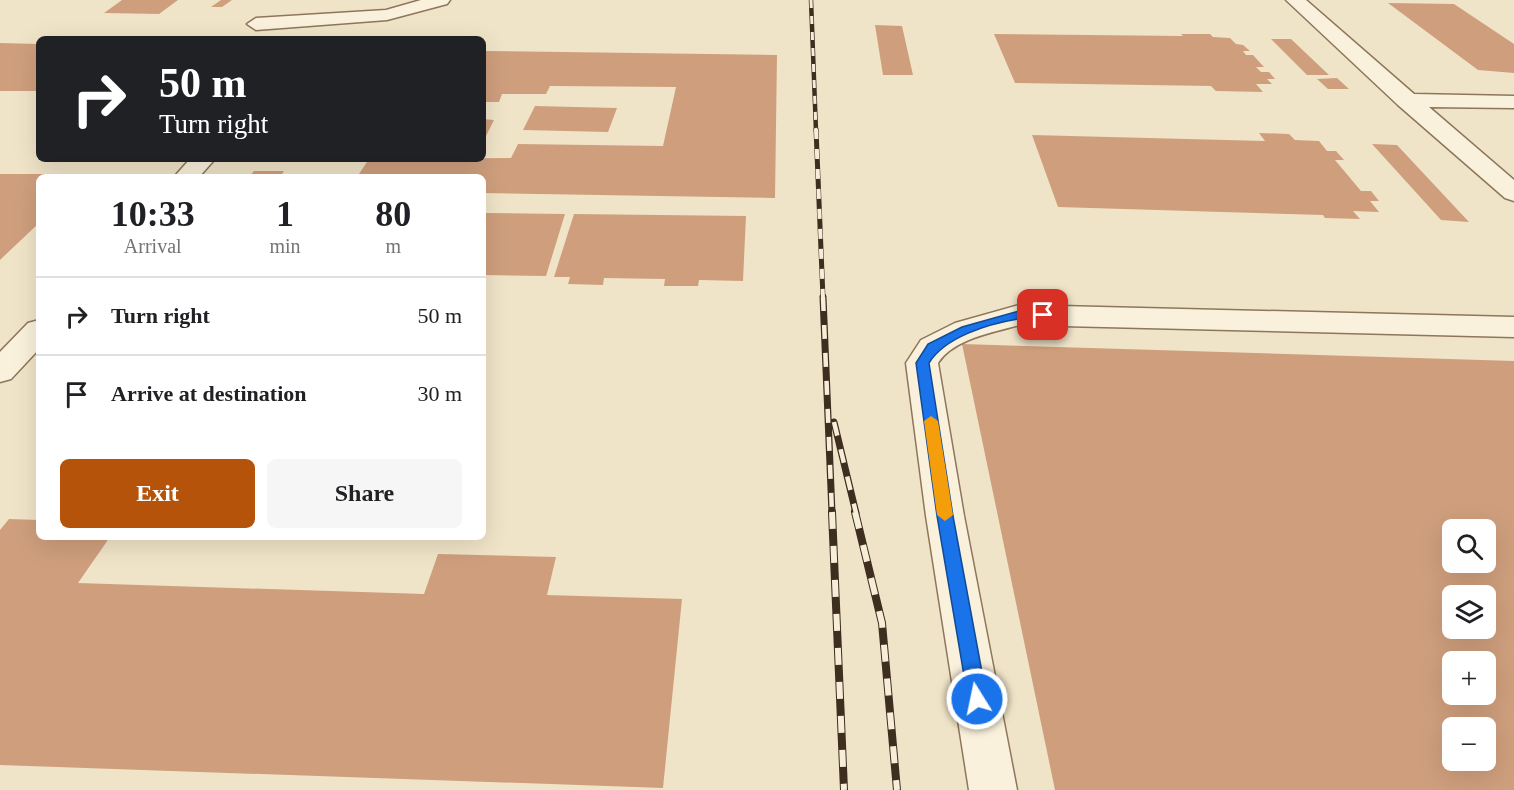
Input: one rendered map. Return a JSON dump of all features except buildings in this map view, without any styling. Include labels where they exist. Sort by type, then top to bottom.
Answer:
[{"type":"street","points":[[321,36],[356,0]]},
{"type":"street","points":[[256,24],[387,15],[441,0]]},
{"type":"street","points":[[1295,0],[1514,193]]},
{"type":"street","points":[[242,36],[277,6]]},
{"type":"street","points":[[1406,100],[1514,102]]},
{"type":"street","points":[[189,174],[200,162]]},
{"type":"street","points":[[993,790],[945,516],[922,363],[932,347],[966,330],[1019,315],[1514,327]]},
{"type":"street","points":[[0,371],[36,333]]},
{"type":"railway","points":[[811,0],[816,131]]},
{"type":"railway","points":[[816,129],[823,298]]},
{"type":"railway","points":[[823,297],[832,513]]},
{"type":"railway","points":[[834,422],[856,513]]},
{"type":"railway","points":[[832,512],[844,790]]},
{"type":"railway","points":[[855,512],[882,623],[897,790]]},
{"type":"slow traffic","points":[[931,421],[945,515]]},
{"type":"route","points":[[977,699],[945,516],[922,363],[932,347],[966,330],[1019,315],[1043,315]]}]
